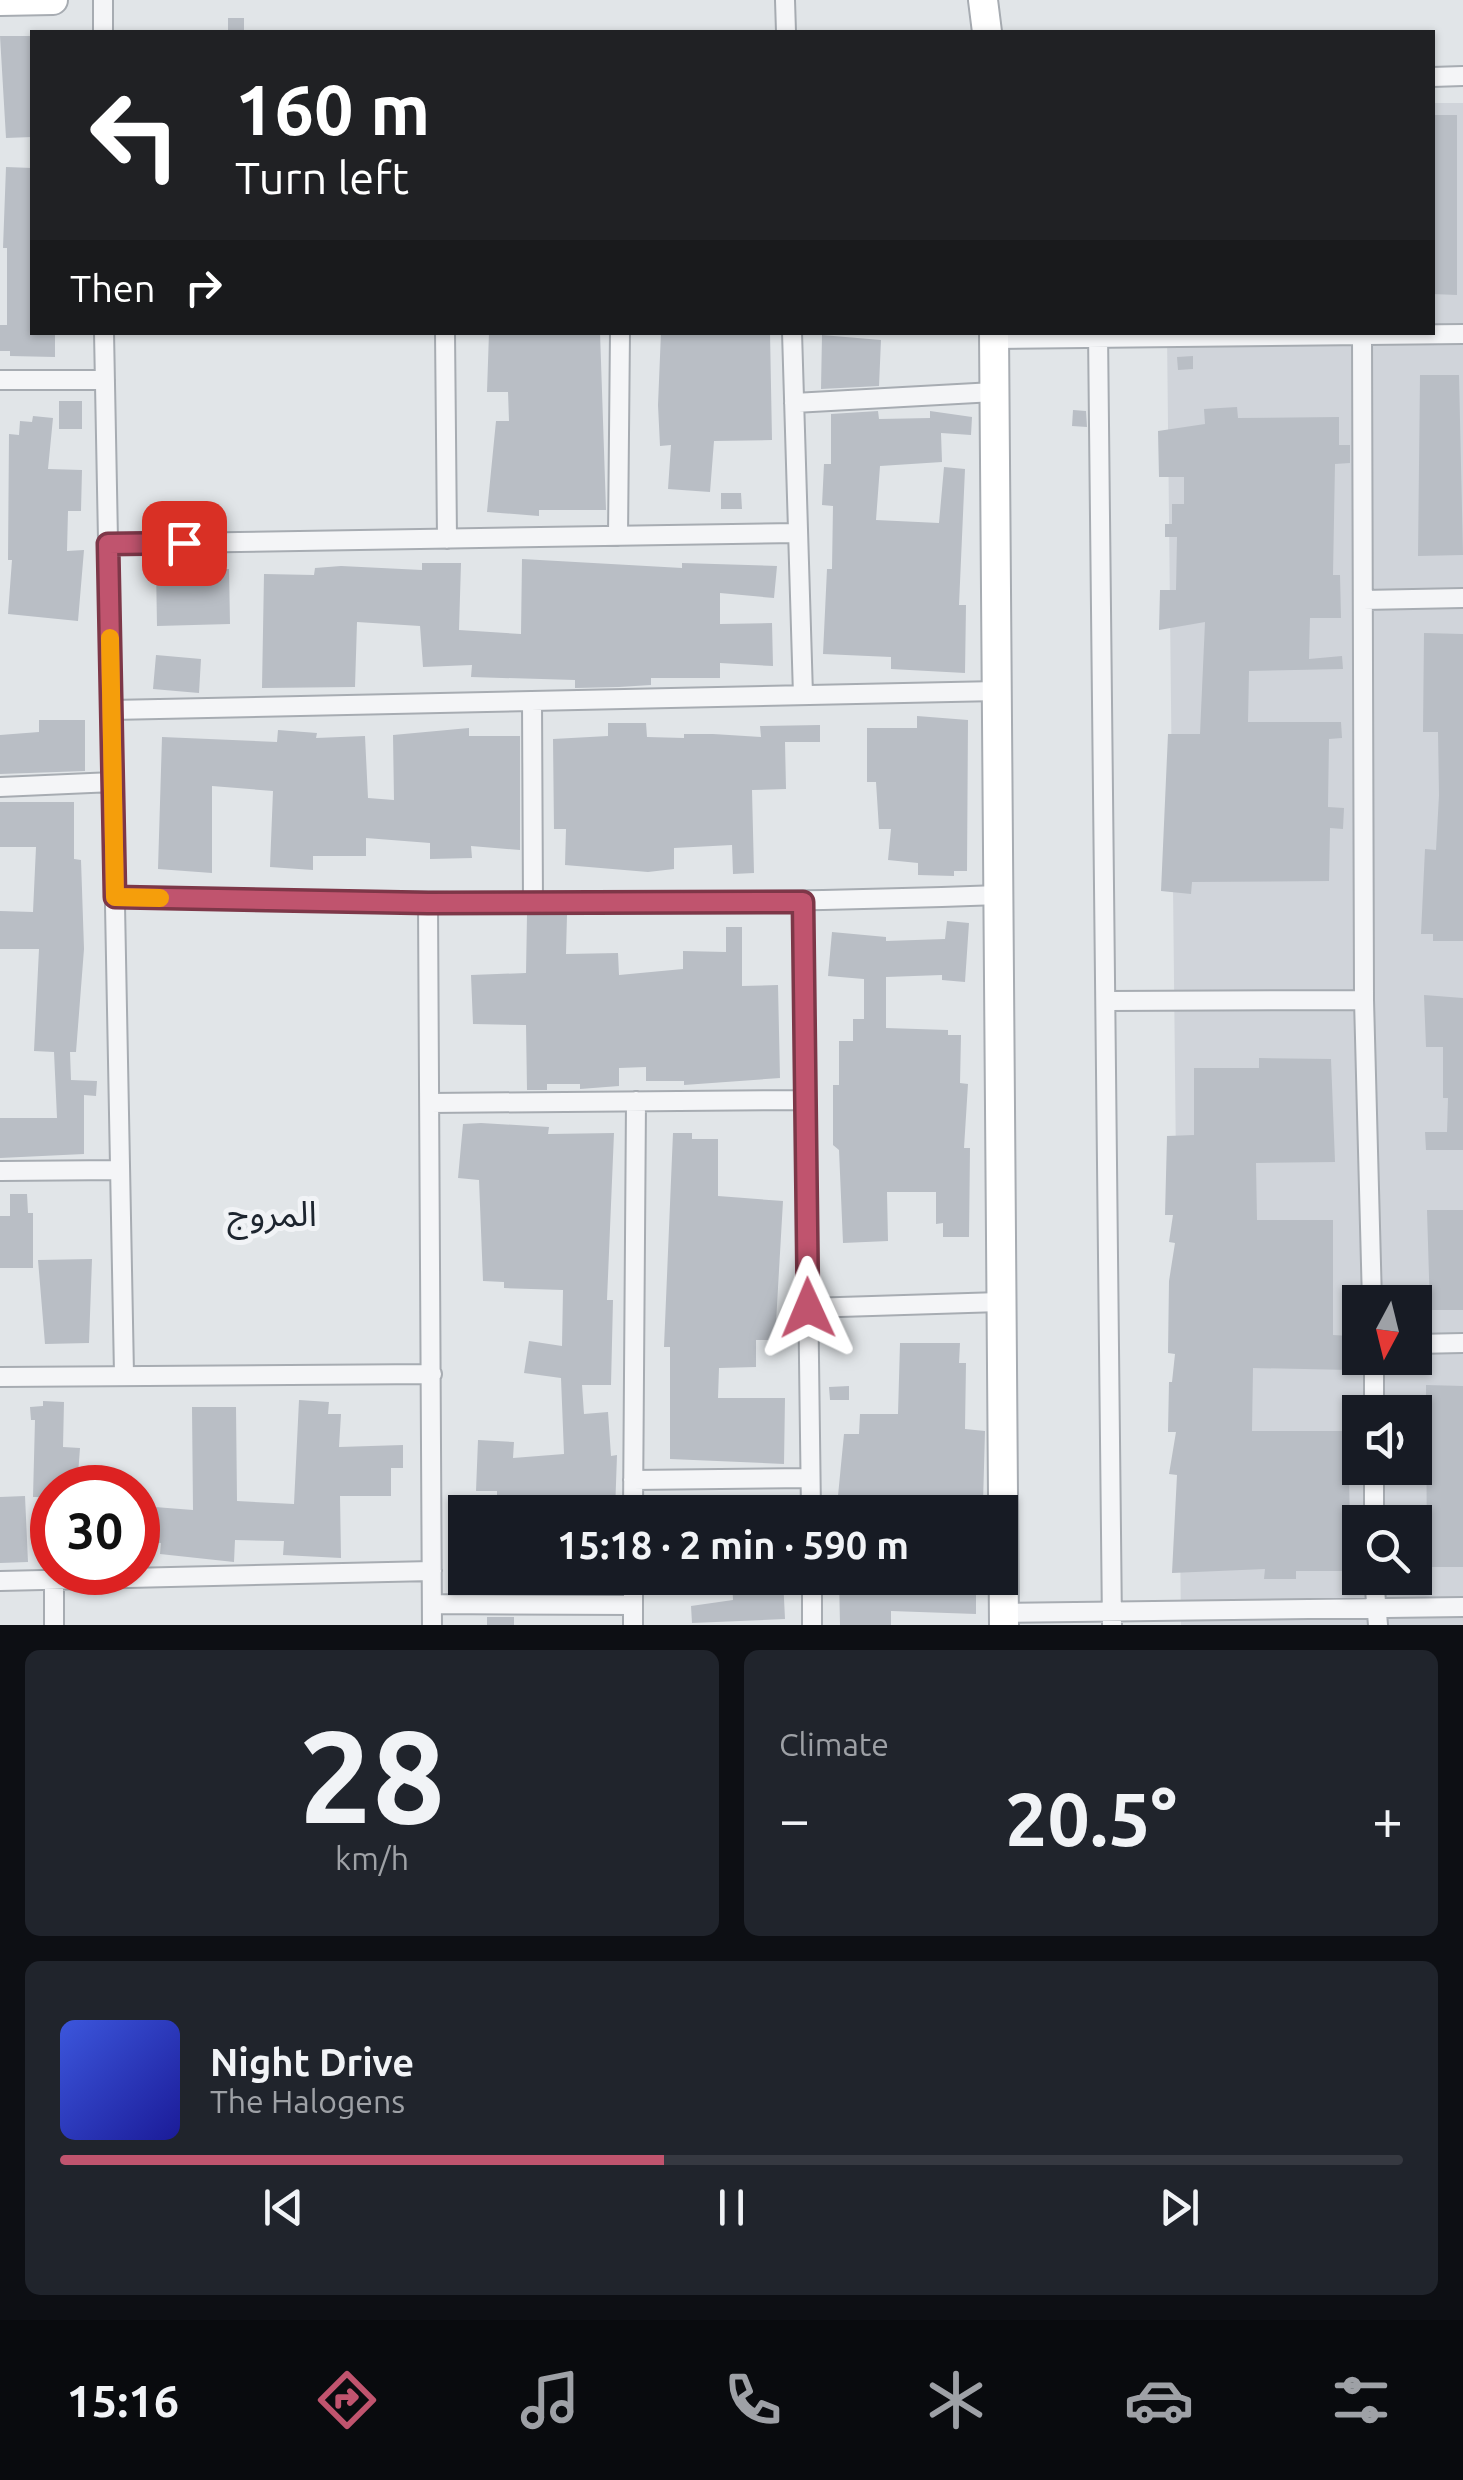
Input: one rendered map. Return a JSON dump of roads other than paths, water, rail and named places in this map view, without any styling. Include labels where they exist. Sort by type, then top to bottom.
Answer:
[{"type":"street","points":[[0,1],[53,0]]},
{"type":"street","points":[[103,0],[103,30]]},
{"type":"street","points":[[785,0],[786,30]]},
{"type":"street","points":[[983,0],[987,30]]},
{"type":"street","points":[[1435,76],[1463,76]]},
{"type":"street","points":[[1435,334],[1463,334]]},
{"type":"street","points":[[104,335],[124,1374]]},
{"type":"street","points":[[446,335],[447,539]]},
{"type":"street","points":[[618,536],[620,335]]},
{"type":"street","points":[[792,335],[803,694]]},
{"type":"street","points":[[1230,335],[994,336],[1004,1619],[1376,1620],[1463,1607]]},
{"type":"street","points":[[1362,335],[1364,1000],[1372,1285]]},
{"type":"street","points":[[1098,336],[1112,1618]]},
{"type":"street","points":[[0,380],[105,380]]},
{"type":"street","points":[[794,403],[994,392]]},
{"type":"street","points":[[108,544],[798,533]]},
{"type":"street","points":[[1363,600],[1463,598]]},
{"type":"street","points":[[112,710],[998,691]]},
{"type":"street","points":[[532,701],[534,903]]},
{"type":"street","points":[[0,787],[113,782]]},
{"type":"street","points":[[115,897],[534,903],[803,902],[998,895]]},
{"type":"street","points":[[803,902],[810,1495]]},
{"type":"street","points":[[428,903],[432,1625]]},
{"type":"street","points":[[1107,1001],[1364,1000]]},
{"type":"street","points":[[430,1103],[806,1100]]},
{"type":"street","points":[[632,1495],[636,1101]]},
{"type":"street","points":[[0,1171],[120,1170]]},
{"type":"street","points":[[808,1308],[1000,1302]]},
{"type":"street","points":[[1432,1344],[1463,1343]]},
{"type":"street","points":[[0,1377],[432,1374]]},
{"type":"street","points":[[632,1480],[810,1478]]},
{"type":"street","points":[[160,1578],[432,1572]]},
{"type":"street","points":[[0,1581],[30,1580]]},
{"type":"street","points":[[54,1595],[54,1625]]},
{"type":"street","points":[[633,1595],[633,1625]]},
{"type":"street","points":[[812,1595],[812,1625]]},
{"type":"street","points":[[1375,1595],[1376,1620]]},
{"type":"street","points":[[432,1604],[633,1604]]},
{"type":"district","name":"المروج","points":[[272,1214]]}]
